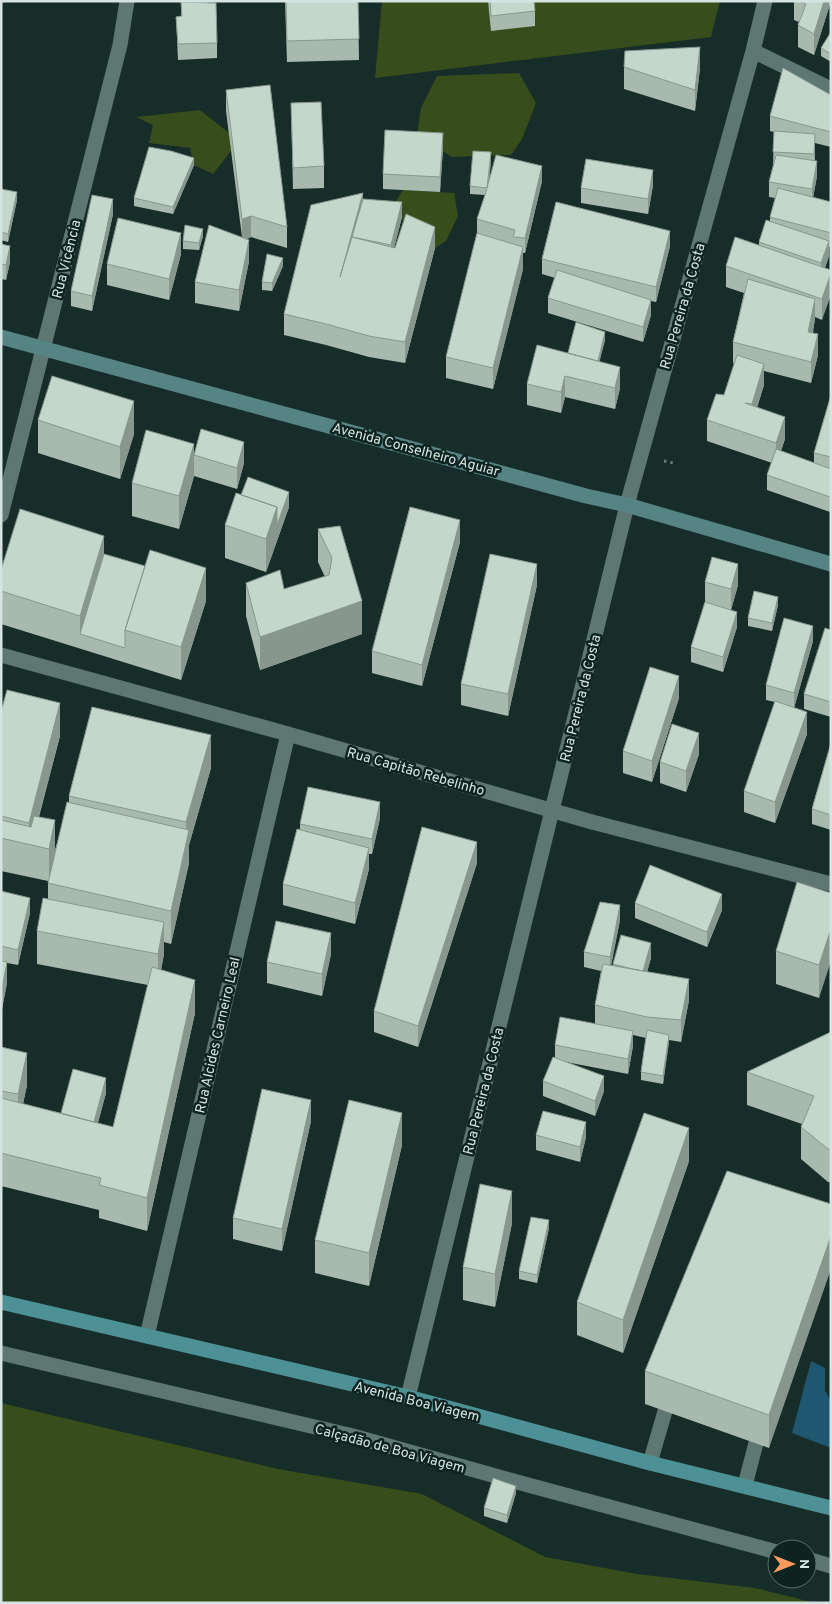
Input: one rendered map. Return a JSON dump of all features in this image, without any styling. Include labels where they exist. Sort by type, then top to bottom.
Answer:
[{"type":"main road","name":"Avenida Conselheiro Aguiar","points":[[1,337],[586,496],[627,505],[831,564]]},
{"type":"main road","name":"Avenida Boa Viagem","points":[[1,1302],[408,1397],[650,1463],[745,1485],[831,1508]]},
{"type":"street","name":"Rua Vicência","points":[[1,515],[120,45],[127,1]]},
{"type":"street","name":"Rua Pereira da Costa","points":[[408,1397],[627,505],[753,51],[765,1]]},
{"type":"street","points":[[753,51],[831,89]]},
{"type":"street","name":"Rua Capitão Rebelinho","points":[[1,655],[288,734],[553,810],[831,884]]},
{"type":"street","name":"Rua Alcides Carneiro Leal","points":[[147,1336],[288,734]]},
{"type":"street","name":"Calçadão de Boa Viagem","points":[[1,1353],[353,1436],[767,1549]]},
{"type":"street","points":[[650,1463],[665,1411]]},
{"type":"street","points":[[745,1485],[756,1443]]},
{"type":"street","points":[[817,1562],[831,1566]]},
{"type":"green space","points":[[382,1],[720,1],[711,37],[375,78]]},
{"type":"green space","points":[[519,73],[536,103],[522,139],[511,155],[452,157],[417,135],[421,108],[437,76]]},
{"type":"green space","points":[[200,110],[229,133],[231,151],[213,174],[194,165],[190,148],[149,143],[153,125],[136,117]]},
{"type":"green space","points":[[403,190],[454,193],[458,216],[446,241],[435,248],[406,235],[402,217],[390,210]]},
{"type":"green space","points":[[1,1403],[278,1469],[422,1494],[545,1557],[637,1574],[755,1588],[815,1603],[1,1603]]},
{"type":"water","points":[[811,1361],[825,1368],[825,1391],[831,1401],[831,1448],[792,1433]]},
{"type":"building","points":[[286,1],[358,1],[359,39],[287,41]]},
{"type":"building","points":[[490,1],[534,1],[535,11],[491,16]]},
{"type":"building","points":[[800,1],[824,1],[814,34],[798,25],[806,4]]},
{"type":"building","points":[[181,2],[216,3],[217,43],[178,44],[176,17],[182,16]]},
{"type":"building","points":[[831,32],[831,54],[821,48]]},
{"type":"building","points":[[700,47],[695,90],[624,67],[625,51]]},
{"type":"building","points":[[783,68],[831,95],[831,132],[770,116]]},
{"type":"building","points":[[270,85],[287,227],[251,216],[242,219],[226,90]]},
{"type":"building","points":[[321,102],[324,166],[293,168],[291,103]]},
{"type":"building","points":[[385,130],[443,133],[440,177],[383,174]]},
{"type":"building","points":[[774,131],[815,134],[814,154],[773,152]]},
{"type":"building","points":[[149,147],[194,158],[173,207],[134,198]]},
{"type":"building","points":[[473,151],[491,152],[487,188],[470,186]]},
{"type":"building","points":[[496,155],[542,166],[525,238],[513,237],[515,230],[477,219]]},
{"type":"building","points":[[776,155],[817,161],[812,189],[769,182]]},
{"type":"building","points":[[586,159],[653,170],[648,199],[581,188]]},
{"type":"building","points":[[778,188],[831,202],[831,233],[770,217]]},
{"type":"building","points":[[1,189],[17,192],[8,234],[1,232]]},
{"type":"building","points":[[363,193],[340,277],[352,237],[395,248],[406,214],[435,227],[405,342],[369,336],[284,314],[311,205]]},
{"type":"building","points":[[92,195],[113,199],[92,296],[71,291]]},
{"type":"building","points":[[363,199],[402,202],[391,245],[352,237]]},
{"type":"building","points":[[556,202],[670,231],[656,287],[542,259]]},
{"type":"building","points":[[118,218],[181,233],[169,279],[107,264]]},
{"type":"building","points":[[766,220],[829,241],[821,263],[759,242]]},
{"type":"building","points":[[185,225],[203,229],[199,243],[183,241]]},
{"type":"building","points":[[209,225],[249,240],[239,290],[195,282]]},
{"type":"building","points":[[477,233],[523,247],[493,368],[446,357]]},
{"type":"building","points":[[735,237],[831,270],[822,299],[726,266]]},
{"type":"building","points":[[1,244],[10,246],[6,265],[1,264]]},
{"type":"building","points":[[267,254],[283,258],[272,283],[262,282]]},
{"type":"building","points":[[557,270],[651,300],[643,327],[548,298]]},
{"type":"building","points":[[748,279],[815,299],[808,332],[818,334],[811,362],[733,342]]},
{"type":"building","points":[[576,322],[605,332],[598,361],[568,353]]},
{"type":"building","points":[[537,345],[620,367],[615,388],[565,376],[561,392],[527,384]]},
{"type":"building","points":[[737,355],[764,364],[752,404],[745,403],[785,417],[776,443],[707,420],[716,394],[724,395]]},
{"type":"building","points":[[52,376],[134,401],[120,447],[38,420]]},
{"type":"building","points":[[831,395],[831,457],[814,453]]},
{"type":"building","points":[[201,429],[244,442],[237,468],[194,455]]},
{"type":"building","points":[[146,430],[194,444],[179,496],[132,483]]},
{"type":"building","points":[[776,449],[831,469],[830,497],[767,475]]},
{"type":"building","points":[[248,477],[289,492],[277,525],[277,507],[241,495]]},
{"type":"building","points":[[236,493],[277,507],[266,539],[225,525]]},
{"type":"building","points":[[410,507],[460,520],[422,665],[372,651]]},
{"type":"building","points":[[20,509],[104,536],[80,616],[1,591],[1,570]]},
{"type":"building","points":[[340,526],[362,601],[260,637],[246,583],[280,570],[284,589],[329,575],[332,558],[318,529]]},
{"type":"building","points":[[150,550],[206,568],[181,647],[125,630]]},
{"type":"building","points":[[104,554],[145,566],[125,630],[125,648],[80,634]]},
{"type":"building","points":[[490,554],[537,564],[508,694],[461,684]]},
{"type":"building","points":[[712,557],[738,564],[731,589],[705,582]]},
{"type":"building","points":[[754,591],[778,597],[772,623],[748,618]]},
{"type":"building","points":[[705,602],[737,612],[723,657],[691,647]]},
{"type":"building","points":[[784,618],[813,626],[794,693],[766,685]]},
{"type":"building","points":[[825,628],[831,630],[831,702],[804,694]]},
{"type":"building","points":[[650,667],[679,676],[652,761],[623,751]]},
{"type":"building","points":[[7,690],[60,703],[29,823],[1,816],[1,712]]},
{"type":"building","points":[[775,701],[807,712],[775,802],[744,791]]},
{"type":"building","points":[[92,707],[211,735],[186,822],[69,796]]},
{"type":"building","points":[[672,724],[699,733],[686,771],[660,762]]},
{"type":"building","points":[[831,743],[831,815],[812,809]]},
{"type":"building","points":[[308,787],[380,802],[372,839],[300,824]]},
{"type":"building","points":[[67,802],[189,830],[171,911],[48,883]]},
{"type":"building","points":[[34,816],[55,820],[49,849],[1,838],[1,820],[31,827]]},
{"type":"building","points":[[422,827],[477,842],[418,1026],[374,1011]]},
{"type":"building","points":[[297,829],[369,848],[355,903],[283,884]]},
{"type":"building","points":[[650,865],[722,894],[707,932],[635,903]]},
{"type":"building","points":[[797,882],[831,893],[831,929],[819,965],[776,951]]},
{"type":"building","points":[[1,891],[30,898],[18,950],[1,946]]},
{"type":"building","points":[[43,898],[164,922],[158,954],[37,931]]},
{"type":"building","points":[[600,902],[620,905],[610,957],[584,952]]},
{"type":"building","points":[[276,921],[331,933],[322,974],[267,962]]},
{"type":"building","points":[[621,935],[651,943],[643,971],[613,964]]},
{"type":"building","points":[[1,961],[7,962],[1,993]]},
{"type":"building","points":[[603,964],[689,979],[681,1020],[647,1017],[595,1005]]},
{"type":"building","points":[[152,967],[195,980],[147,1198],[99,1185],[101,1178],[1,1153],[1,1098],[113,1127]]},
{"type":"building","points":[[560,1017],[633,1031],[628,1059],[555,1045]]},
{"type":"building","points":[[647,1030],[669,1035],[663,1076],[641,1072]]},
{"type":"building","points":[[831,1032],[831,1149],[828,1149],[801,1127],[814,1096],[747,1072]]},
{"type":"building","points":[[1,1047],[27,1053],[18,1094],[1,1091]]},
{"type":"building","points":[[553,1057],[604,1076],[595,1101],[543,1081]]},
{"type":"building","points":[[73,1069],[106,1078],[94,1122],[61,1113]]},
{"type":"building","points":[[262,1089],[311,1100],[282,1229],[233,1218]]},
{"type":"building","points":[[349,1100],[402,1113],[369,1253],[315,1240]]},
{"type":"building","points":[[543,1111],[586,1122],[580,1147],[536,1135]]},
{"type":"building","points":[[644,1113],[689,1128],[623,1320],[577,1302]]},
{"type":"building","points":[[727,1171],[831,1204],[831,1236],[769,1415],[645,1371]]},
{"type":"building","points":[[480,1184],[512,1191],[495,1274],[463,1267]]},
{"type":"building","points":[[531,1217],[549,1220],[537,1275],[519,1271]]},
{"type":"building","points":[[493,1478],[516,1486],[507,1515],[484,1508]]}]
